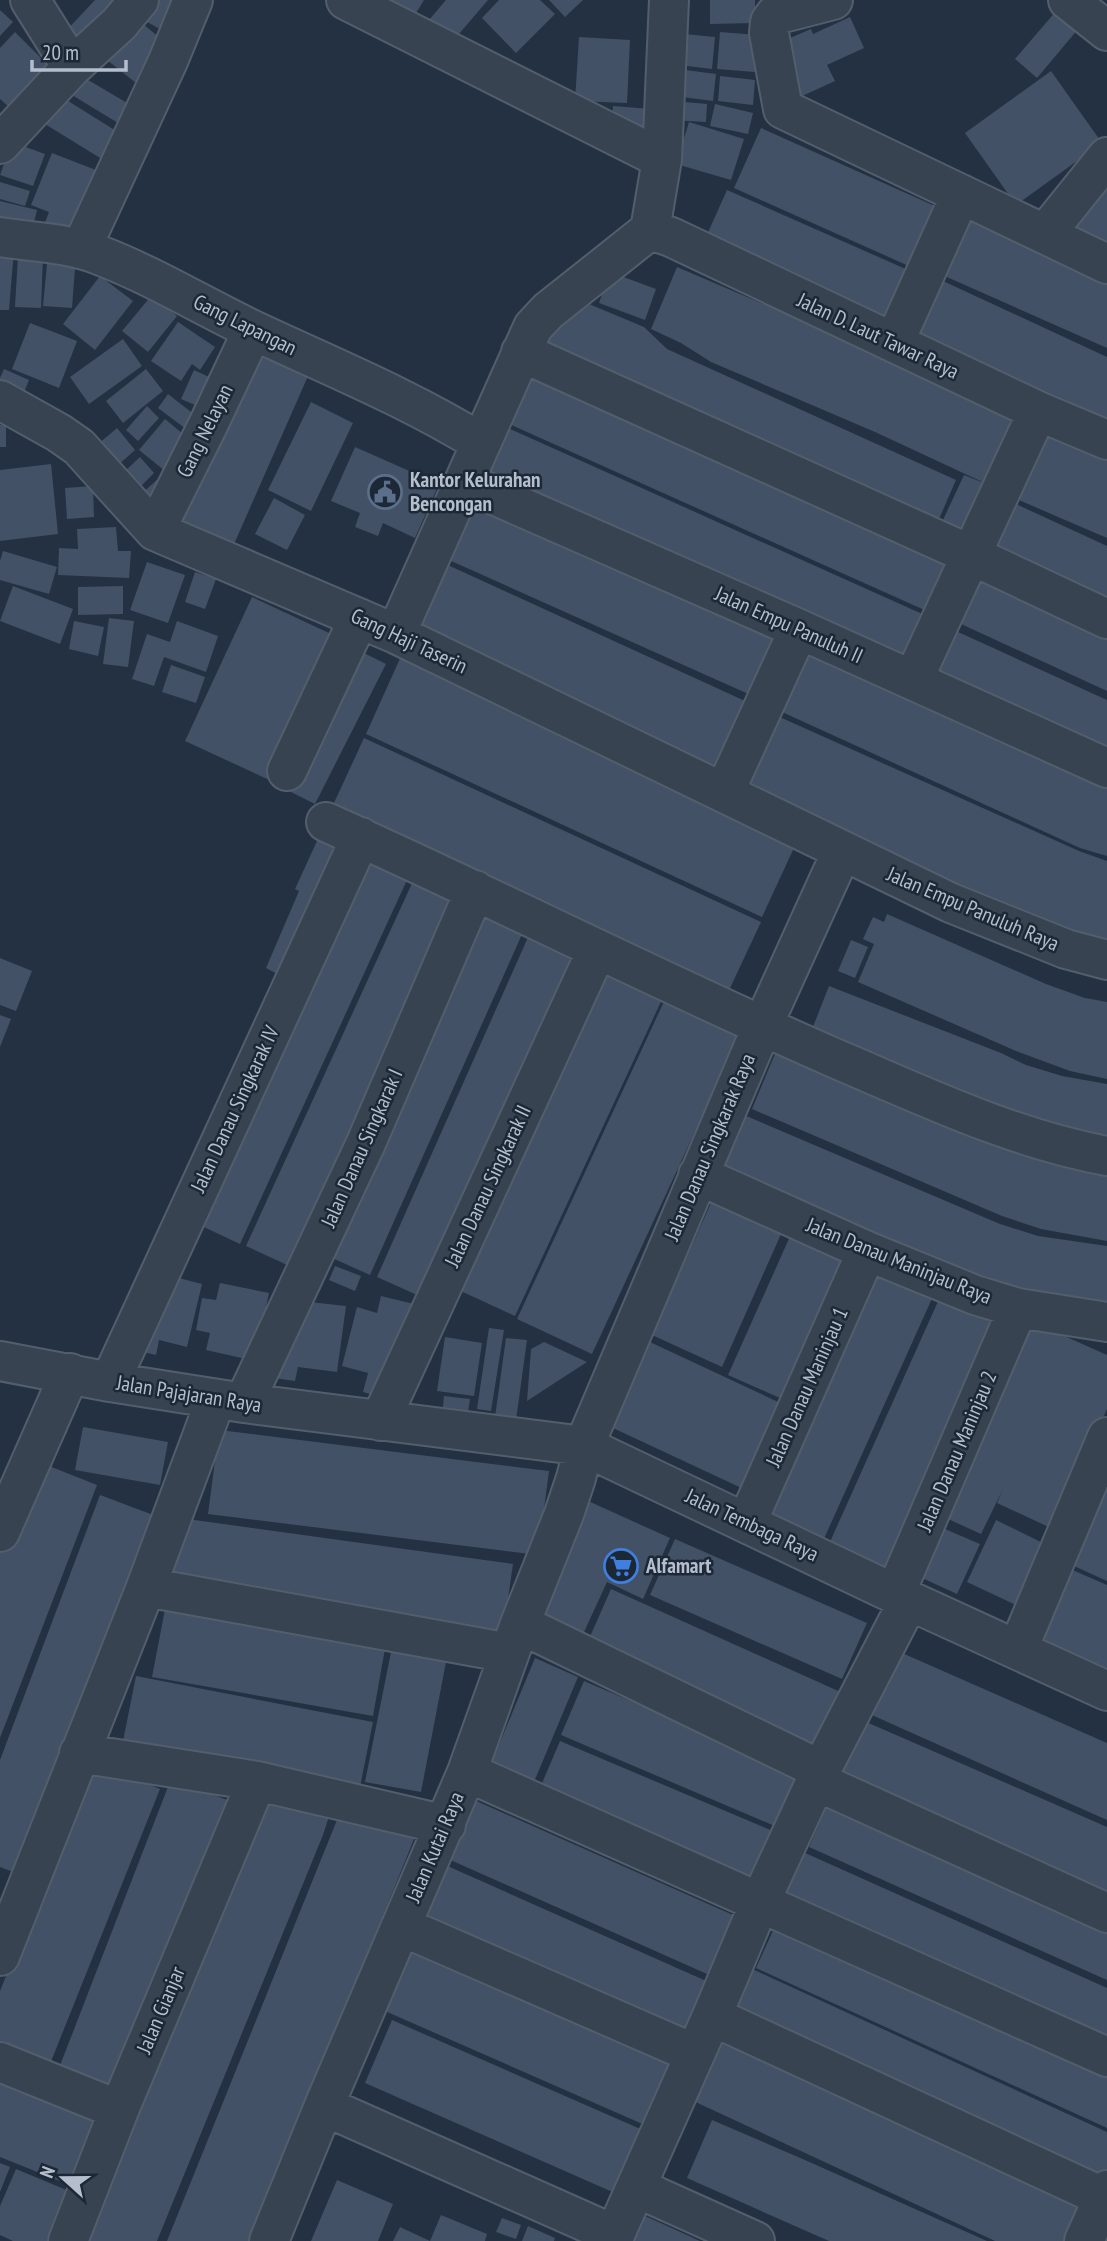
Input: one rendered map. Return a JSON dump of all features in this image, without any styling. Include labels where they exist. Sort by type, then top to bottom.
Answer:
[{"type":"street","points":[[30,0],[72,67]]},
{"type":"street","points":[[0,144],[72,67],[119,24],[139,0]]},
{"type":"street","points":[[81,249],[193,0]]},
{"type":"street","points":[[346,0],[662,159]]},
{"type":"street","points":[[396,634],[521,352],[539,318],[650,230],[662,159],[669,0]]},
{"type":"street","points":[[833,0],[775,15],[770,22],[769,33],[783,109],[1107,264]]},
{"type":"street","points":[[1068,0],[1107,31]]},
{"type":"street","points":[[1045,234],[1107,157]]},
{"type":"street","points":[[894,343],[961,194]]},
{"type":"street","name":"Jalan D. Laut Tawar Raya","points":[[650,230],[671,237],[1038,411],[1107,440]]},
{"type":"street","name":"Gang Lapangan","points":[[0,237],[99,254],[253,330],[375,386],[481,443]]},
{"type":"street","name":"Gang Nelayan","points":[[155,531],[253,330]]},
{"type":"street","points":[[521,352],[971,555],[1107,620]]},
{"type":"street","name":"Gang Haji Taserin","points":[[0,400],[79,447],[155,531],[396,634],[842,851]]},
{"type":"street","points":[[914,680],[1038,411]]},
{"type":"street","name":"Jalan Empu Panuluh II","points":[[469,484],[1107,768]]},
{"type":"street","points":[[288,771],[359,618]]},
{"type":"street","points":[[724,793],[799,629]]},
{"type":"street","points":[[326,822],[762,1027],[931,1100],[1022,1134],[1107,1156]]},
{"type":"street","name":"Jalan Danau Singkarak IV","points":[[110,1382],[361,837]]},
{"type":"street","name":"Jalan Empu Panuluh Raya","points":[[842,851],[951,903],[1066,950],[1107,960]]},
{"type":"street","name":"Jalan Danau Singkarak Raya","points":[[584,1446],[762,1027],[842,851]]},
{"type":"street","name":"Jalan Danau Singkarak I","points":[[0,1956],[13,1886],[79,1753],[146,1587],[230,1401],[366,1143],[475,891]]},
{"type":"street","name":"Jalan Danau Singkarak II","points":[[380,1422],[597,950]]},
{"type":"street","name":"Jalan Danau Maninjau Raya","points":[[698,1175],[867,1251],[975,1294],[1018,1308],[1107,1322]]},
{"type":"street","name":"Jalan Danau Maninjau 1","points":[[747,1522],[867,1251]]},
{"type":"street","name":"Jalan Danau Maninjau 2","points":[[614,2238],[760,1902],[902,1597],[1018,1308]]},
{"type":"street","name":"Jalan Pajajaran Raya","points":[[0,1361],[110,1382],[380,1422]]},
{"type":"street","points":[[0,1532],[70,1373]]},
{"type":"street","name":"Jalan Tembaga Raya","points":[[380,1422],[584,1446],[902,1597],[1107,1690]]},
{"type":"street","points":[[1018,1649],[1099,1477],[1107,1437]]},
{"type":"street","name":"Jalan Kutai Raya","points":[[269,2241],[467,1772],[514,1638],[564,1514],[584,1446]]},
{"type":"street","points":[[146,1587],[514,1638],[819,1776],[1107,1913]]},
{"type":"street","points":[[79,1753],[257,1781],[446,1825]]},
{"type":"street","points":[[467,1772],[1107,2057]]},
{"type":"street","name":"Jalan Gianjar","points":[[68,2241],[119,2110],[257,1781]]},
{"type":"street","points":[[401,1926],[695,2054]]},
{"type":"street","points":[[712,2016],[1106,2196],[1084,2241]]},
{"type":"street","points":[[0,2062],[119,2110]]},
{"type":"street","points":[[324,2106],[614,2238]]},
{"type":"street","points":[[637,2185],[655,2196],[755,2241]]},
{"type":"building","points":[[95,0],[117,0],[83,50],[64,33]]},
{"type":"building","points":[[150,0],[185,0],[167,33],[140,18]]},
{"type":"building","points":[[361,0],[424,0],[407,28]]},
{"type":"building","points":[[446,0],[488,0],[447,48],[423,27]]},
{"type":"building","points":[[499,0],[540,0],[555,14],[516,53],[482,18]]},
{"type":"building","points":[[549,0],[583,0],[565,17]]},
{"type":"building","points":[[710,0],[755,0],[755,23],[710,24]]},
{"type":"building","points":[[0,10],[13,22],[0,36]]},
{"type":"building","points":[[1057,10],[1079,28],[1037,78],[1015,59]]},
{"type":"building","points":[[850,17],[864,48],[827,65],[835,81],[800,97],[776,44],[811,29],[813,34]]},
{"type":"building","points":[[138,20],[171,47],[141,87],[107,60]]},
{"type":"building","points":[[15,32],[50,67],[11,109],[0,99],[0,48]]},
{"type":"building","points":[[720,32],[758,35],[755,72],[717,69]]},
{"type":"building","points":[[674,33],[715,37],[712,69],[670,64]]},
{"type":"building","points":[[579,37],[630,40],[627,103],[575,101]]},
{"type":"building","points":[[670,68],[716,74],[713,101],[667,95]]},
{"type":"building","points":[[1051,71],[1102,143],[1016,205],[965,133]]},
{"type":"building","points":[[78,74],[134,107],[123,126],[67,92]]},
{"type":"building","points":[[720,76],[755,80],[753,105],[718,101]]},
{"type":"building","points":[[57,94],[121,134],[105,161],[40,121]]},
{"type":"building","points":[[674,101],[707,104],[706,122],[672,120]]},
{"type":"building","points":[[715,104],[753,113],[748,134],[710,126]]},
{"type":"building","points":[[613,106],[651,109],[649,135],[611,133]]},
{"type":"building","points":[[689,122],[744,139],[731,180],[676,164]]},
{"type":"building","points":[[761,128],[946,211],[920,271],[734,188]]},
{"type":"building","points":[[12,142],[45,154],[33,186],[0,175]]},
{"type":"building","points":[[52,153],[101,172],[70,240],[42,230],[49,212],[31,205]]},
{"type":"building","points":[[1107,164],[1107,255],[1059,224]]},
{"type":"building","points":[[0,182],[30,191],[25,206],[0,199]]},
{"type":"building","points":[[727,190],[917,274],[892,332],[701,248]]},
{"type":"building","points":[[0,201],[37,210],[30,238],[0,230]]},
{"type":"building","points":[[959,208],[1107,274],[1107,348],[931,270]]},
{"type":"building","points":[[0,249],[14,250],[9,310],[0,310]]},
{"type":"building","points":[[48,253],[76,255],[72,308],[43,306]]},
{"type":"building","points":[[18,256],[43,257],[41,308],[15,307]]},
{"type":"building","points":[[677,267],[904,364],[1023,419],[964,551],[935,537],[964,475],[989,485],[875,432],[711,362],[681,343],[651,329]]},
{"type":"building","points":[[610,272],[656,289],[645,320],[599,303]]},
{"type":"building","points":[[930,275],[1107,357],[1107,435],[900,339]]},
{"type":"building","points":[[100,276],[133,301],[95,350],[63,324]]},
{"type":"building","points":[[152,295],[177,316],[148,352],[122,331]]},
{"type":"building","points":[[582,301],[644,327],[667,349],[956,480],[932,535],[527,350]]},
{"type":"building","points":[[178,322],[215,347],[200,370],[192,364],[181,381],[151,361]]},
{"type":"building","points":[[30,323],[77,341],[59,388],[12,369]]},
{"type":"building","points":[[123,339],[142,366],[89,404],[70,377]]},
{"type":"building","points":[[251,340],[312,367],[231,551],[167,523]]},
{"type":"building","points":[[522,367],[963,565],[940,617],[498,419]]},
{"type":"building","points":[[4,369],[29,380],[19,405],[0,397],[0,378]]},
{"type":"building","points":[[146,369],[163,391],[123,423],[106,401]]},
{"type":"building","points":[[194,370],[222,383],[209,411],[181,399]]},
{"type":"building","points":[[168,394],[200,419],[190,432],[158,408]]},
{"type":"building","points":[[311,402],[353,423],[311,511],[268,490]]},
{"type":"building","points":[[147,406],[159,418],[138,441],[126,430]]},
{"type":"building","points":[[165,419],[195,444],[170,475],[139,450]]},
{"type":"building","points":[[497,423],[938,621],[915,674],[473,476]]},
{"type":"building","points":[[0,425],[6,425],[6,447],[0,447]]},
{"type":"building","points":[[1038,427],[1107,459],[1107,538],[1007,495]]},
{"type":"building","points":[[117,428],[135,450],[116,467],[97,445]]},
{"type":"building","name":"Kantor Kelurahan Bencongan","points":[[355,447],[439,484],[415,538],[383,523],[378,536],[355,527],[360,513],[331,501]]},
{"type":"building","points":[[140,457],[154,473],[137,490],[123,473]]},
{"type":"building","points":[[51,464],[58,534],[0,541],[0,470]]},
{"type":"building","points":[[159,478],[170,490],[151,507],[140,495]]},
{"type":"building","points":[[93,486],[94,517],[67,519],[65,488]]},
{"type":"building","points":[[469,492],[792,636],[764,701],[440,556]]},
{"type":"building","points":[[274,498],[305,515],[287,550],[255,534]]},
{"type":"building","points":[[1005,499],[1107,546],[1107,613],[979,555]]},
{"type":"building","points":[[116,527],[118,551],[131,551],[129,578],[58,575],[59,548],[78,549],[77,529]]},
{"type":"building","points":[[3,551],[57,567],[49,594],[0,580]]},
{"type":"building","points":[[439,561],[756,706],[723,779],[405,634]]},
{"type":"building","points":[[147,562],[185,575],[168,623],[130,610]]},
{"type":"building","points":[[970,570],[1107,632],[1107,691],[948,618]]},
{"type":"building","points":[[195,572],[216,579],[205,609],[185,602]]},
{"type":"building","points":[[13,586],[73,609],[60,644],[0,621]]},
{"type":"building","points":[[123,586],[123,614],[78,615],[78,587]]},
{"type":"building","points":[[252,597],[344,640],[278,784],[185,741]]},
{"type":"building","points":[[109,618],[134,621],[128,667],[103,664]]},
{"type":"building","points":[[74,621],[104,627],[98,656],[69,649]]},
{"type":"building","points":[[177,621],[218,636],[206,672],[164,657],[154,686],[132,679],[147,634],[170,642]]},
{"type":"building","points":[[945,626],[1107,700],[1107,760],[923,675]]},
{"type":"building","points":[[799,638],[1107,778],[1107,856],[1080,848],[769,706]]},
{"type":"building","points":[[354,648],[386,664],[315,804],[283,788]]},
{"type":"building","points":[[402,654],[799,837],[762,917],[366,734]]},
{"type":"building","points":[[171,665],[205,677],[196,703],[162,692]]},
{"type":"building","points":[[764,710],[1079,851],[1107,861],[1107,939],[1046,925],[731,785]]},
{"type":"building","points":[[364,738],[761,922],[724,1001],[327,818]]},
{"type":"building","points":[[322,830],[353,844],[283,977],[266,968],[299,891],[295,889]]},
{"type":"building","points":[[356,856],[407,880],[240,1244],[189,1220]]},
{"type":"building","points":[[413,881],[463,905],[296,1269],[246,1246]]},
{"type":"building","points":[[474,910],[523,932],[370,1275],[321,1253]]},
{"type":"building","points":[[887,914],[1046,984],[1085,998],[1107,1002],[1107,1079],[1070,1071],[1016,1051],[858,982],[874,944],[863,939],[873,917],[884,922]]},
{"type":"building","points":[[529,935],[579,957],[426,1299],[377,1277]]},
{"type":"building","points":[[851,940],[868,947],[855,978],[838,971]]},
{"type":"building","points":[[0,958],[32,971],[16,1011],[0,1005]]},
{"type":"building","points":[[601,963],[665,993],[515,1316],[450,1286]]},
{"type":"building","points":[[829,986],[1026,1065],[1062,1076],[1107,1084],[1107,1144],[807,1042]]},
{"type":"building","points":[[667,995],[742,1030],[592,1354],[517,1319]]},
{"type":"building","points":[[0,1015],[11,1019],[0,1047]]},
{"type":"building","points":[[780,1042],[1107,1167],[1107,1241],[1041,1229],[1002,1216],[752,1109]]},
{"type":"building","points":[[744,1115],[1000,1224],[1038,1236],[1107,1246],[1107,1315],[1047,1307],[718,1175]]},
{"type":"building","points":[[715,1194],[785,1225],[722,1367],[652,1335]]},
{"type":"building","points":[[792,1232],[855,1261],[791,1403],[728,1375]]},
{"type":"building","points":[[870,1265],[934,1294],[823,1541],[760,1513]]},
{"type":"building","points":[[335,1266],[361,1276],[355,1291],[329,1280]]},
{"type":"building","points":[[171,1276],[202,1284],[187,1347],[159,1340],[156,1355],[138,1351],[146,1321],[159,1324]]},
{"type":"building","points":[[220,1283],[269,1293],[255,1361],[206,1350],[210,1333],[196,1330],[202,1298],[216,1300]]},
{"type":"building","points":[[381,1296],[414,1304],[388,1399],[363,1392],[368,1373],[342,1366],[357,1307],[377,1313]]},
{"type":"building","points":[[940,1297],[1003,1325],[893,1573],[829,1544]]},
{"type":"building","points":[[301,1301],[346,1306],[337,1372],[298,1367],[295,1381],[274,1378],[279,1342],[295,1344]]},
{"type":"building","points":[[1024,1318],[1107,1355],[1107,1409],[1053,1529],[997,1503],[1003,1489],[981,1534],[935,1513]]},
{"type":"building","points":[[489,1328],[504,1330],[491,1411],[477,1409]]},
{"type":"building","points":[[637,1336],[789,1407],[750,1492],[598,1421]]},
{"type":"building","points":[[445,1337],[482,1343],[474,1396],[437,1391]]},
{"type":"building","points":[[506,1338],[527,1340],[516,1420],[495,1417]]},
{"type":"building","points":[[544,1342],[587,1362],[527,1401],[531,1349]]},
{"type":"building","points":[[444,1396],[470,1399],[467,1419],[442,1417]]},
{"type":"building","points":[[83,1427],[168,1442],[160,1485],[75,1470]]},
{"type":"building","points":[[219,1430],[549,1471],[538,1555],[208,1514]]},
{"type":"building","points":[[34,1460],[97,1485],[0,1738],[0,1548]]},
{"type":"building","points":[[1107,1484],[1107,1581],[1063,1561]]},
{"type":"building","points":[[100,1495],[164,1519],[29,1878],[0,1867],[0,1760]]},
{"type":"building","points":[[586,1500],[670,1538],[643,1599],[607,1582],[579,1643],[531,1621]]},
{"type":"building","points":[[180,1518],[513,1564],[503,1634],[170,1588]]},
{"type":"building","points":[[996,1520],[1049,1546],[1020,1607],[967,1582]]},
{"type":"building","points":[[931,1523],[980,1544],[957,1594],[909,1572]]},
{"type":"building","points":[[675,1539],[867,1623],[842,1679],[650,1595]]},
{"type":"building","points":[[1061,1565],[1107,1585],[1107,1682],[1025,1646]]},
{"type":"building","points":[[611,1589],[845,1694],[818,1754],[585,1648]]},
{"type":"building","points":[[166,1604],[386,1643],[373,1716],[152,1677]]},
{"type":"building","points":[[392,1647],[447,1657],[421,1792],[365,1782]]},
{"type":"building","points":[[893,1649],[1107,1743],[1107,1820],[865,1712]]},
{"type":"building","points":[[535,1658],[578,1677],[534,1782],[491,1764]]},
{"type":"building","points":[[136,1676],[373,1722],[359,1792],[122,1746]]},
{"type":"building","points":[[584,1681],[800,1773],[777,1827],[561,1735]]},
{"type":"building","points":[[864,1721],[1107,1827],[1107,1899],[838,1782]]},
{"type":"building","points":[[560,1741],[775,1832],[752,1887],[537,1795]]},
{"type":"building","points":[[92,1761],[160,1789],[48,2069],[0,2050],[0,1991]]},
{"type":"building","points":[[171,1779],[230,1801],[118,2091],[59,2068]]},
{"type":"building","points":[[267,1792],[331,1810],[323,1835],[157,2241],[86,2241]]},
{"type":"building","points":[[831,1797],[1107,1920],[1107,1980],[809,1847]]},
{"type":"building","points":[[472,1799],[742,1919],[716,1978],[446,1858]]},
{"type":"building","points":[[341,1810],[414,1839],[251,2241],[167,2241]]},
{"type":"building","points":[[803,1852],[1107,1988],[1107,2047],[782,1902]]},
{"type":"building","points":[[443,1864],[713,1984],[687,2043],[417,1923]]},
{"type":"building","points":[[781,1913],[1107,2062],[1107,2128],[756,1968]]},
{"type":"building","points":[[414,1946],[676,2060],[647,2126],[385,2011]]},
{"type":"building","points":[[750,1968],[1107,2132],[1107,2170],[1098,2188],[727,2018]]},
{"type":"building","points":[[392,2020],[645,2131],[617,2194],[365,2083]]},
{"type":"building","points":[[722,2029],[1092,2201],[1074,2241],[995,2241],[689,2099]]},
{"type":"building","points":[[0,2080],[104,2122],[77,2188],[0,2157]]},
{"type":"building","points":[[712,2120],[987,2241],[829,2241],[687,2178]]},
{"type":"building","points":[[0,2163],[10,2167],[0,2192]]},
{"type":"building","points":[[16,2169],[76,2194],[57,2241],[13,2241],[0,2235],[0,2206]]},
{"type":"building","points":[[337,2180],[393,2204],[378,2241],[311,2241]]},
{"type":"building","points":[[441,2215],[487,2234],[485,2241],[430,2241]]},
{"type":"building","points":[[643,2215],[700,2241],[631,2241]]},
{"type":"building","points":[[502,2218],[521,2225],[516,2239],[496,2232]]},
{"type":"building","points":[[528,2226],[555,2238],[554,2241],[522,2241]]},
{"type":"building","points":[[400,2227],[430,2241],[393,2241]]},
{"type":"place","name":"Kantor Kelurahan Bencongan","points":[[385,492]]},
{"type":"place","name":"Alfamart","points":[[621,1566]]}]
